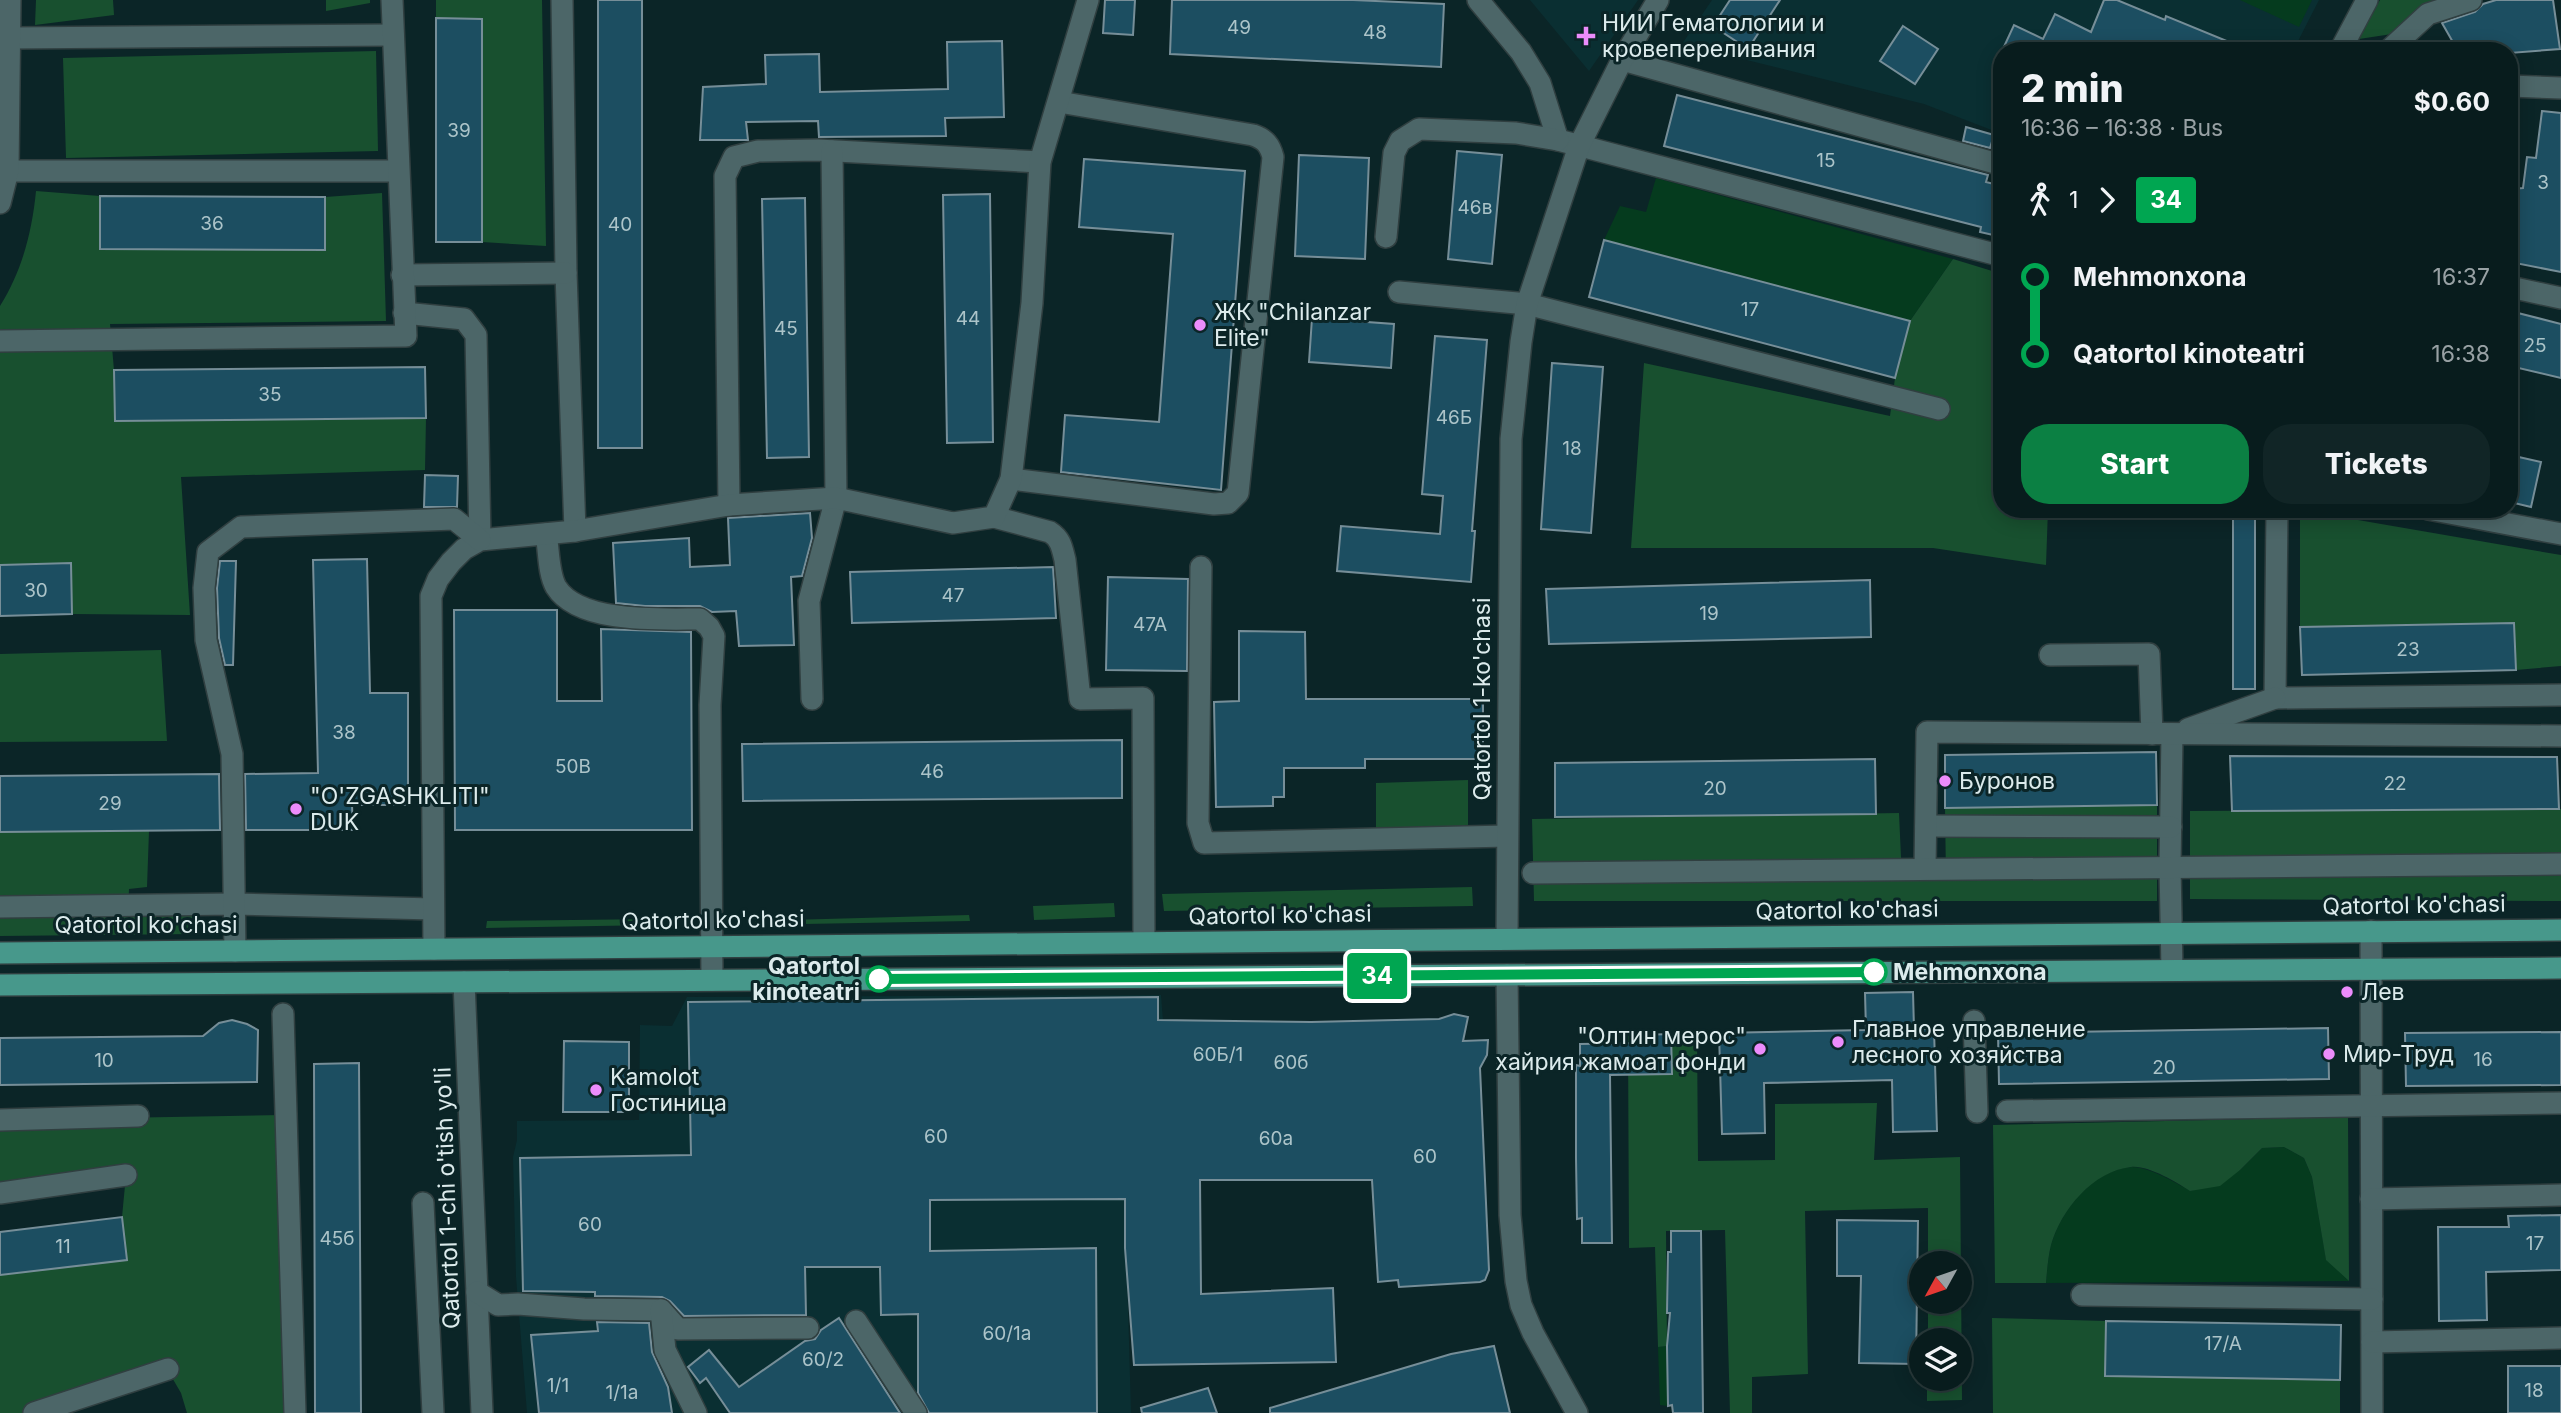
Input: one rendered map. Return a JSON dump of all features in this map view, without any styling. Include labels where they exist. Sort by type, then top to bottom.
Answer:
[{"type":"main road","name":"Qatortol ko'chasi","points":[[0,953],[2561,930]]},
{"type":"main road","name":"Qatortol 1-ko'chasi","points":[[1507,939],[1507,975]]},
{"type":"main road","points":[[1144,942],[1145,977]]},
{"type":"main road","points":[[434,949],[464,982]]},
{"type":"main road","points":[[434,949],[434,982]]},
{"type":"main road","points":[[463,949],[464,982]]},
{"type":"main road","points":[[0,985],[2561,968]]},
{"type":"street","points":[[0,203],[8,171],[10,0]]},
{"type":"street","points":[[0,341],[406,336],[392,0]]},
{"type":"street","points":[[562,0],[566,273],[575,531]]},
{"type":"street","points":[[994,517],[1012,479],[1032,303],[1040,162],[1088,0]]},
{"type":"street","points":[[1478,0],[1521,52],[1540,83],[1558,140]]},
{"type":"street","name":"Qatortol 1-ko'chasi","points":[[1507,939],[1511,439],[1527,304],[1579,145],[1622,60],[1658,0]]},
{"type":"street","points":[[2345,42],[2367,0]]},
{"type":"street","points":[[2398,42],[2428,14],[2471,0]]},
{"type":"street","points":[[10,38],[393,35]]},
{"type":"street","points":[[1622,60],[1993,163]]},
{"type":"street","points":[[2518,86],[2561,88]]},
{"type":"street","points":[[1012,479],[1214,504],[1227,503],[1238,493],[1273,157],[1271,150],[1261,138],[1253,135],[1059,102]]},
{"type":"street","points":[[1386,237],[1394,153],[1400,141],[1419,129],[1516,133],[1558,140],[1993,254]]},
{"type":"street","points":[[729,505],[725,176],[734,158],[758,151],[832,151],[1040,162]]},
{"type":"street","points":[[812,699],[809,601],[836,498],[832,151]]},
{"type":"street","points":[[8,171],[398,171]]},
{"type":"street","points":[[402,275],[566,273]]},
{"type":"street","points":[[2518,289],[2561,298]]},
{"type":"street","points":[[1399,292],[1527,304],[1939,409]]},
{"type":"street","points":[[404,313],[464,319],[476,335],[480,540]]},
{"type":"street","points":[[434,949],[431,596],[438,579],[451,562],[480,540],[575,531],[729,505],[836,498],[953,523],[994,517],[1050,532],[1061,544],[1080,699],[1143,698],[1144,942]]},
{"type":"street","points":[[2275,698],[2277,518]]},
{"type":"street","points":[[2476,518],[2561,534]]},
{"type":"street","points":[[235,951],[232,754],[206,640],[204,588],[208,552],[242,527],[454,519],[480,540]]},
{"type":"street","points":[[546,534],[555,584],[564,597],[586,608],[626,619],[700,619],[709,626],[714,636],[710,705],[712,980]]},
{"type":"street","points":[[1201,567],[1198,823],[1204,843],[1507,836]]},
{"type":"street","points":[[2050,655],[2148,654],[2162,734],[2171,827],[2172,970]]},
{"type":"street","points":[[2162,734],[2275,698],[2561,695]]},
{"type":"street","points":[[1926,868],[1927,732],[2561,736]]},
{"type":"street","points":[[1926,825],[2171,827]]},
{"type":"street","points":[[1533,873],[2561,864]]},
{"type":"street","points":[[0,907],[234,904],[433,909]]},
{"type":"street","points":[[2371,931],[2372,1413]]},
{"type":"street","name":"Qatortol 1-ko'chasi","points":[[1507,975],[1510,1215],[1516,1281],[1521,1305],[1533,1333],[1577,1413]]},
{"type":"street","name":"Qatortol 1-chi o'tish yo'li","points":[[464,982],[482,1413]]},
{"type":"street","points":[[283,1014],[295,1413]]},
{"type":"street","points":[[1974,1021],[1977,1112]]},
{"type":"street","points":[[2007,1111],[2561,1103]]},
{"type":"street","points":[[0,1120],[138,1116]]},
{"type":"street","points":[[0,1194],[126,1175]]},
{"type":"street","points":[[2371,1199],[2561,1195]]},
{"type":"street","points":[[423,1203],[433,1413]]},
{"type":"street","points":[[477,1292],[498,1305],[660,1310],[678,1329],[808,1328]]},
{"type":"street","points":[[2082,1295],[2372,1299]]},
{"type":"street","points":[[660,1310],[665,1350],[696,1413]]},
{"type":"street","points":[[856,1321],[916,1413]]},
{"type":"street","points":[[2372,1342],[2561,1338]]},
{"type":"street","points":[[34,1413],[168,1369]]},
{"type":"shaded area","name":"НИИ Гематологии и кровепереливания","points":[[1530,0],[1638,0],[1589,71]]},
{"type":"shaded area","points":[[1712,0],[2319,0],[2298,42],[1993,42],[1993,131],[1924,104],[1682,44]]},
{"type":"shaded area","points":[[1161,995],[1163,1021],[1125,1199],[1131,1413],[527,1413],[516,1277],[513,1157],[517,1121],[639,1120],[640,1025],[672,1026],[687,997]]},
{"type":"green space","points":[[36,0],[113,0],[114,15],[35,25]]},
{"type":"green space","points":[[326,0],[370,0],[370,3],[326,11]]},
{"type":"green space","points":[[436,0],[542,0],[546,246],[482,242],[482,19],[436,18]]},
{"type":"green space","points":[[2240,0],[2312,0],[2299,27]]},
{"type":"green space","points":[[2380,0],[2449,0],[2416,10],[2392,34],[2359,39]]},
{"type":"green space","points":[[376,51],[378,151],[66,158],[63,58]]},
{"type":"green space","points":[[1656,178],[1953,259],[1910,321],[1604,240],[1620,206],[1646,212]]},
{"type":"green space","points":[[36,191],[100,196],[100,249],[325,250],[325,197],[382,193],[386,321],[110,324],[115,420],[426,418],[425,470],[181,477],[190,615],[72,614],[71,563],[0,565],[0,306],[25,251]]},
{"type":"green space","points":[[1953,259],[1993,271],[1993,518],[2048,518],[2046,565],[1933,548],[1631,548],[1644,363],[1890,416],[1895,378],[1910,321]]},
{"type":"green space","points":[[2300,518],[2346,518],[2561,555],[2561,666],[2516,670],[2514,623],[2300,627]]},
{"type":"green space","points":[[161,650],[167,741],[0,742],[0,654]]},
{"type":"green space","points":[[1468,780],[1468,828],[1376,830],[1376,783]]},
{"type":"green space","points":[[2157,805],[2157,901],[1534,901],[1532,819],[1899,813],[1902,880],[1946,879],[1945,808]]},
{"type":"green space","points":[[2561,809],[2561,901],[2190,899],[2190,811]]},
{"type":"green space","points":[[149,831],[147,887],[129,889],[128,913],[192,913],[194,934],[0,936],[0,832]]},
{"type":"green space","points":[[1472,887],[1473,906],[1164,911],[1162,894]]},
{"type":"green space","points":[[1114,903],[1115,917],[1034,920],[1033,906]]},
{"type":"green space","points":[[969,915],[970,921],[755,925],[755,921]]},
{"type":"green space","points":[[657,919],[657,925],[486,928],[487,921]]},
{"type":"green space","points":[[1697,1033],[1698,1161],[1775,1160],[1775,1104],[1877,1103],[1874,1160],[1960,1157],[1961,1251],[1928,1251],[1928,1208],[1805,1211],[1808,1374],[1752,1377],[1752,1413],[1730,1413],[1725,1230],[1666,1231],[1667,1346],[1658,1347],[1655,1247],[1629,1248],[1628,1035],[1640,1035],[1642,1075],[1672,1074],[1671,1034]]},
{"type":"green space","points":[[282,1115],[295,1413],[187,1413],[181,1393],[167,1369],[34,1413],[0,1413],[0,1275],[127,1259],[122,1217],[126,1175],[0,1193],[0,1120]]},
{"type":"green space","points":[[2348,1117],[2349,1281],[2326,1260],[2312,1177],[2304,1158],[2284,1147],[2262,1148],[2220,1186],[2190,1191],[2162,1175],[2138,1167],[2117,1170],[2104,1176],[2080,1194],[2062,1219],[2051,1245],[2046,1283],[1995,1283],[1993,1125]]},
{"type":"green space","points":[[2284,1147],[2304,1158],[2312,1177],[2326,1259],[2349,1281],[2046,1283],[2051,1245],[2062,1218],[2080,1194],[2104,1176],[2117,1170],[2138,1167],[2191,1191],[2240,1170],[2262,1148]]},
{"type":"green space","points":[[1928,1314],[1961,1314],[1961,1328],[1928,1328]]},
{"type":"green space","points":[[1992,1318],[2106,1321],[2105,1376],[2340,1380],[2340,1413],[1993,1413]]},
{"type":"green space","points":[[1667,1346],[1668,1406],[1660,1405],[1658,1347]]},
{"type":"green space","points":[[1927,1391],[1962,1391],[1962,1400],[1927,1401]]},
{"type":"building","points":[[598,0],[642,0],[642,448],[598,448]]},
{"type":"building","points":[[1105,0],[1135,0],[1133,35],[1103,33]]},
{"type":"building","points":[[1172,0],[1353,0],[1444,4],[1441,67],[1170,54]]},
{"type":"building","points":[[1730,0],[1780,0],[1748,49],[1713,26]]},
{"type":"building","points":[[2104,0],[2117,0],[2165,20],[2166,16],[2229,42],[2006,42],[2014,25],[2043,39],[2055,14],[2091,32]]},
{"type":"building","points":[[2496,0],[2553,0],[2560,49],[2518,52],[2518,42],[2453,42],[2442,23],[2475,12],[2483,4]]},
{"type":"building","points":[[436,18],[482,19],[482,242],[436,242]]},
{"type":"building","points":[[1903,26],[1938,49],[1915,84],[1880,61]]},
{"type":"building","points":[[1002,41],[1004,117],[945,118],[946,136],[819,137],[818,121],[746,122],[748,140],[700,140],[703,87],[766,84],[765,55],[819,54],[820,92],[948,89],[947,42]]},
{"type":"building","points":[[1677,95],[1988,175],[1986,182],[1993,184],[1993,235],[1980,232],[1981,227],[1664,146]]},
{"type":"building","points":[[2542,111],[2561,113],[2561,272],[2518,264],[2518,188],[2523,188],[2527,157],[2536,158]]},
{"type":"building","points":[[1966,127],[1993,135],[1990,148],[1963,141]]},
{"type":"building","points":[[1457,151],[1502,155],[1492,264],[1448,259]]},
{"type":"building","points":[[1299,155],[1369,158],[1365,259],[1295,256]]},
{"type":"building","name":"ЖК \"Chilanzar Elite\"","points":[[1084,159],[1245,171],[1221,490],[1061,472],[1065,415],[1159,422],[1173,234],[1079,227]]},
{"type":"building","points":[[990,194],[993,442],[947,443],[943,195]]},
{"type":"building","points":[[100,196],[325,197],[325,250],[100,249]]},
{"type":"building","points":[[805,198],[809,457],[767,458],[762,199]]},
{"type":"building","points":[[1604,240],[1910,321],[1895,378],[1589,297]]},
{"type":"building","points":[[2518,313],[2561,324],[2561,378],[2518,368]]},
{"type":"building","points":[[1312,318],[1394,324],[1391,368],[1309,362]]},
{"type":"building","points":[[1435,336],[1487,340],[1472,531],[1475,531],[1471,582],[1337,571],[1341,526],[1440,534],[1443,496],[1422,494]]},
{"type":"building","points":[[1552,363],[1603,367],[1591,533],[1541,529]]},
{"type":"building","points":[[425,367],[426,418],[115,421],[114,370]]},
{"type":"building","points":[[2518,457],[2541,462],[2531,507],[2518,504]]},
{"type":"building","points":[[425,475],[458,476],[457,507],[424,507]]},
{"type":"building","points":[[810,513],[812,538],[802,576],[791,577],[794,645],[739,646],[736,611],[712,612],[700,606],[616,603],[613,543],[689,538],[690,567],[730,565],[728,518]]},
{"type":"building","points":[[2233,518],[2255,518],[2255,689],[2233,689]]},
{"type":"building","points":[[367,559],[370,693],[408,693],[408,805],[352,805],[353,830],[246,830],[245,774],[318,773],[313,560]]},
{"type":"building","points":[[220,561],[236,561],[233,665],[225,665],[219,638],[217,588]]},
{"type":"building","points":[[71,563],[72,614],[0,616],[0,565]]},
{"type":"building","points":[[1053,567],[1056,618],[852,623],[850,572]]},
{"type":"building","points":[[1108,577],[1188,579],[1187,671],[1106,670]]},
{"type":"building","points":[[1870,580],[1871,637],[1549,644],[1546,589]]},
{"type":"building","points":[[454,610],[557,610],[557,701],[602,701],[601,629],[691,632],[692,830],[455,830]]},
{"type":"building","points":[[2514,623],[2516,670],[2302,675],[2300,627]]},
{"type":"building","points":[[1239,631],[1305,632],[1306,699],[1483,699],[1483,759],[1365,759],[1365,768],[1284,768],[1284,797],[1273,797],[1273,806],[1216,807],[1214,702],[1239,701]]},
{"type":"building","points":[[1122,740],[1122,798],[743,801],[742,744]]},
{"type":"building","points":[[2156,752],[2157,805],[1945,808],[1945,755]]},
{"type":"building","points":[[2230,756],[2557,757],[2559,809],[2232,811]]},
{"type":"building","points":[[1875,759],[1876,814],[1555,817],[1555,763]]},
{"type":"building","points":[[219,774],[220,830],[0,832],[0,776]]},
{"type":"building","points":[[1913,992],[1914,1029],[1934,1029],[1937,1131],[1893,1132],[1892,1080],[1764,1083],[1765,1133],[1722,1134],[1719,1033],[1866,1030],[1865,993]]},
{"type":"building","points":[[1158,997],[1158,1020],[1311,1022],[1439,1019],[1454,1014],[1468,1017],[1463,1041],[1488,1040],[1487,1055],[1480,1068],[1489,1270],[1485,1280],[1399,1287],[1398,1280],[1378,1282],[1372,1180],[1200,1180],[1201,1294],[1333,1288],[1336,1362],[1134,1365],[1125,1248],[1125,1199],[930,1200],[930,1251],[1096,1248],[1097,1413],[929,1413],[918,1393],[918,1314],[881,1315],[880,1267],[805,1267],[806,1315],[684,1316],[670,1301],[662,1297],[595,1296],[595,1292],[523,1291],[520,1158],[691,1155],[688,1002]]},
{"type":"building","points":[[232,1020],[258,1030],[257,1082],[0,1085],[0,1038],[203,1036],[219,1023]]},
{"type":"building","points":[[2328,1028],[2329,1079],[1999,1084],[1998,1033]]},
{"type":"building","points":[[2561,1032],[2561,1085],[2406,1086],[2405,1033]]},
{"type":"building","points":[[1671,1034],[1672,1074],[1610,1075],[1612,1243],[1582,1243],[1582,1218],[1577,1219],[1576,1158],[1576,1065],[1580,1066],[1580,1044],[1641,1043],[1640,1035]]},
{"type":"building","name":"Kamolot Гостиница","points":[[564,1041],[629,1042],[629,1112],[563,1112]]},
{"type":"building","points":[[359,1063],[361,1413],[315,1413],[314,1064]]},
{"type":"building","points":[[2561,1215],[2561,1270],[2486,1272],[2487,1320],[2439,1321],[2438,1227],[2509,1227],[2508,1216]]},
{"type":"building","points":[[122,1217],[127,1260],[0,1275],[0,1232]]},
{"type":"building","points":[[1837,1220],[1918,1221],[1918,1251],[1909,1251],[1909,1314],[1917,1314],[1917,1328],[1909,1328],[1909,1364],[1859,1363],[1861,1276],[1837,1276]]},
{"type":"building","points":[[1671,1231],[1701,1231],[1703,1413],[1673,1413],[1672,1405],[1668,1406],[1668,1252],[1671,1252]]},
{"type":"building","points":[[839,1318],[900,1413],[730,1413],[706,1378],[700,1383],[688,1367],[709,1350],[739,1387],[805,1341],[815,1339],[821,1330]]},
{"type":"building","points":[[2106,1321],[2341,1325],[2340,1380],[2105,1376]]},
{"type":"building","points":[[597,1322],[649,1323],[652,1352],[668,1387],[672,1413],[539,1413],[531,1335],[598,1331]]},
{"type":"building","points":[[1494,1346],[1510,1413],[1270,1413],[1270,1408],[1451,1354]]},
{"type":"building","points":[[2508,1366],[2561,1366],[2561,1413],[2508,1413]]},
{"type":"building","points":[[1208,1388],[1217,1413],[1142,1413],[1141,1408]]},
{"type":"bus line","name":"34","points":[[879,979],[1874,972]]},
{"type":"place","name":"НИИ Гематологии и кровепереливания","points":[[1586,36]]},
{"type":"place","name":"ЖК \"Chilanzar Elite\"","points":[[1200,325]]},
{"type":"place","name":"Буронов","points":[[1945,781]]},
{"type":"place","name":"\"O'ZGASHKLITI\" DUK","points":[[296,809]]},
{"type":"place","name":"Mehmonxona","points":[[1874,972]]},
{"type":"place","name":"Qatortol kinoteatri","points":[[879,979]]},
{"type":"place","name":"Лев","points":[[2347,992]]},
{"type":"place","name":"Главное управление лесного хозяйства","points":[[1838,1042]]},
{"type":"place","name":"\"Олтин мерос\" хайрия жамоат фонди","points":[[1760,1049]]},
{"type":"place","name":"Мир-Труд","points":[[2329,1054]]},
{"type":"place","name":"Kamolot Гостиница","points":[[596,1090]]}]
